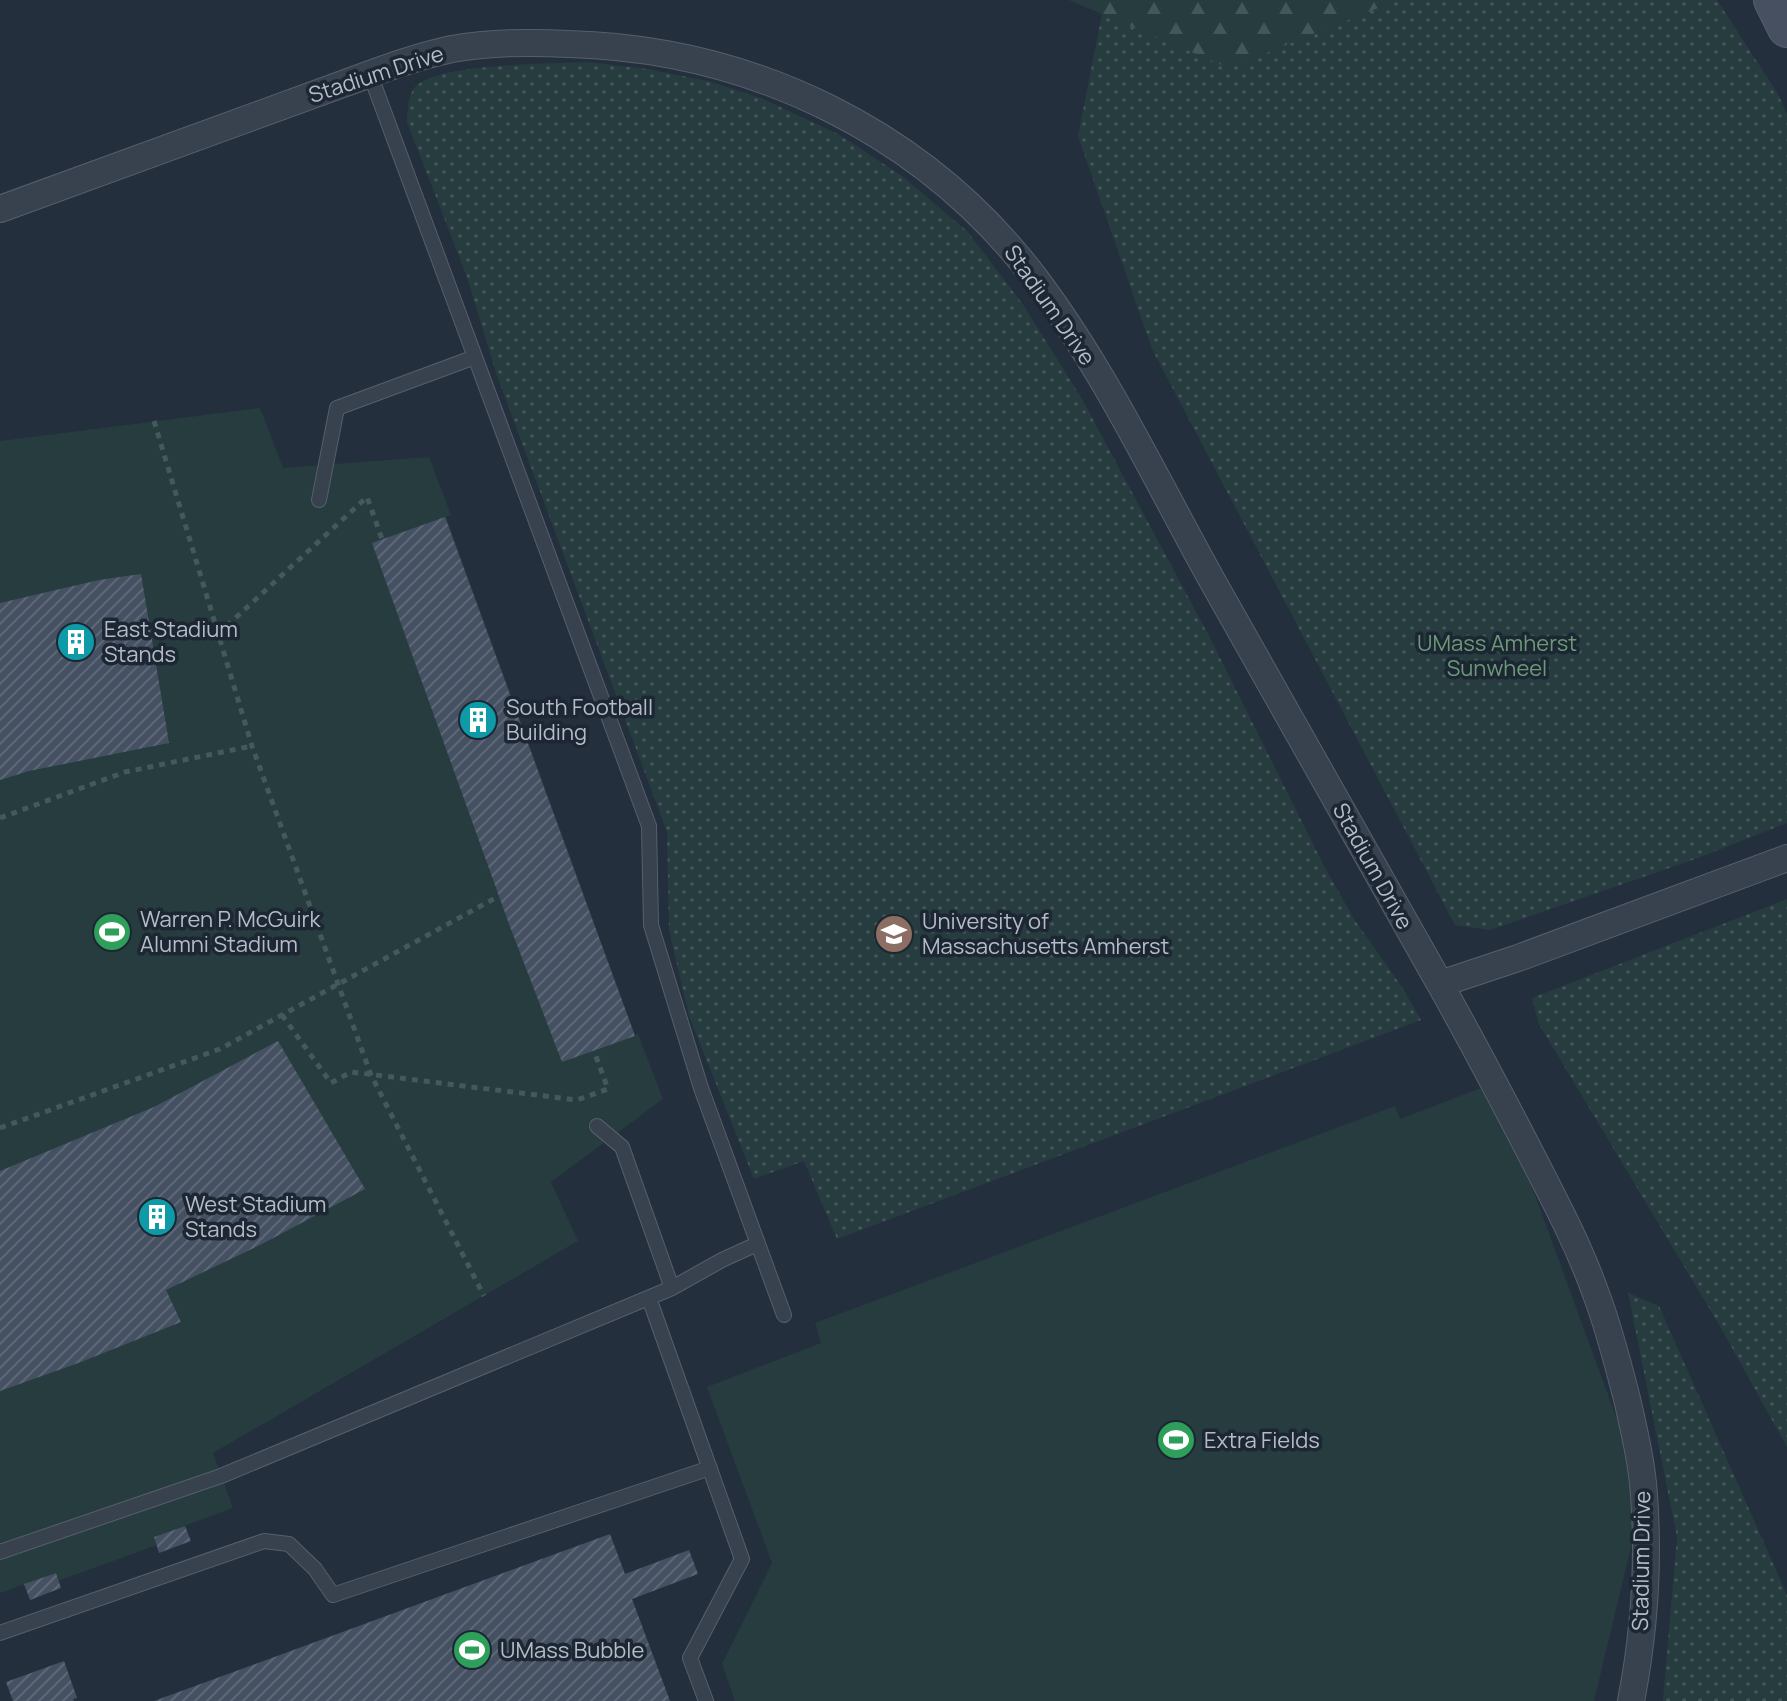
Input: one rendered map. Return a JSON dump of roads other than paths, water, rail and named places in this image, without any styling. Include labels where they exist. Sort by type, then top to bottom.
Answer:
[{"type":"main road","points":[[1773,0],[1787,28]]},
{"type":"street","name":"Stadium Drive","points":[[0,209],[421,56],[456,48],[541,43],[606,45],[652,51],[738,71],[779,85],[819,102],[906,153],[975,210],[1036,279],[1101,378],[1440,984],[1573,1239],[1596,1293],[1616,1359],[1644,1493],[1646,1525],[1642,1615],[1631,1701]]},
{"type":"street","points":[[1440,984],[1787,858]]},
{"type":"lane","points":[[370,74],[649,826],[651,925],[701,1088],[784,1315]]},
{"type":"lane","points":[[319,500],[337,408],[475,357]]},
{"type":"lane","points":[[597,1126],[622,1147],[672,1288]]},
{"type":"lane","points":[[0,1552],[221,1476],[649,1298],[757,1244]]},
{"type":"lane","points":[[649,1298],[742,1559],[690,1658],[706,1701]]},
{"type":"lane","points":[[0,1633],[264,1541],[289,1544],[315,1569],[333,1595],[710,1468]]},
{"type":"place","name":"East Stadium Stands","points":[[76,642]]},
{"type":"place","name":"South Football Building","points":[[478,720]]},
{"type":"place","name":"Warren P. McGuirk Alumni Stadium","points":[[112,932]]},
{"type":"place","name":"University of Massachusetts Amherst","points":[[894,934]]},
{"type":"place","name":"West Stadium Stands","points":[[157,1217]]},
{"type":"place","name":"Extra Fields","points":[[1176,1440]]},
{"type":"place","name":"UMass Bubble","points":[[472,1650]]},
{"type":"park label","name":"UMass Amherst Sunwheel","points":[[1497,656]]}]
